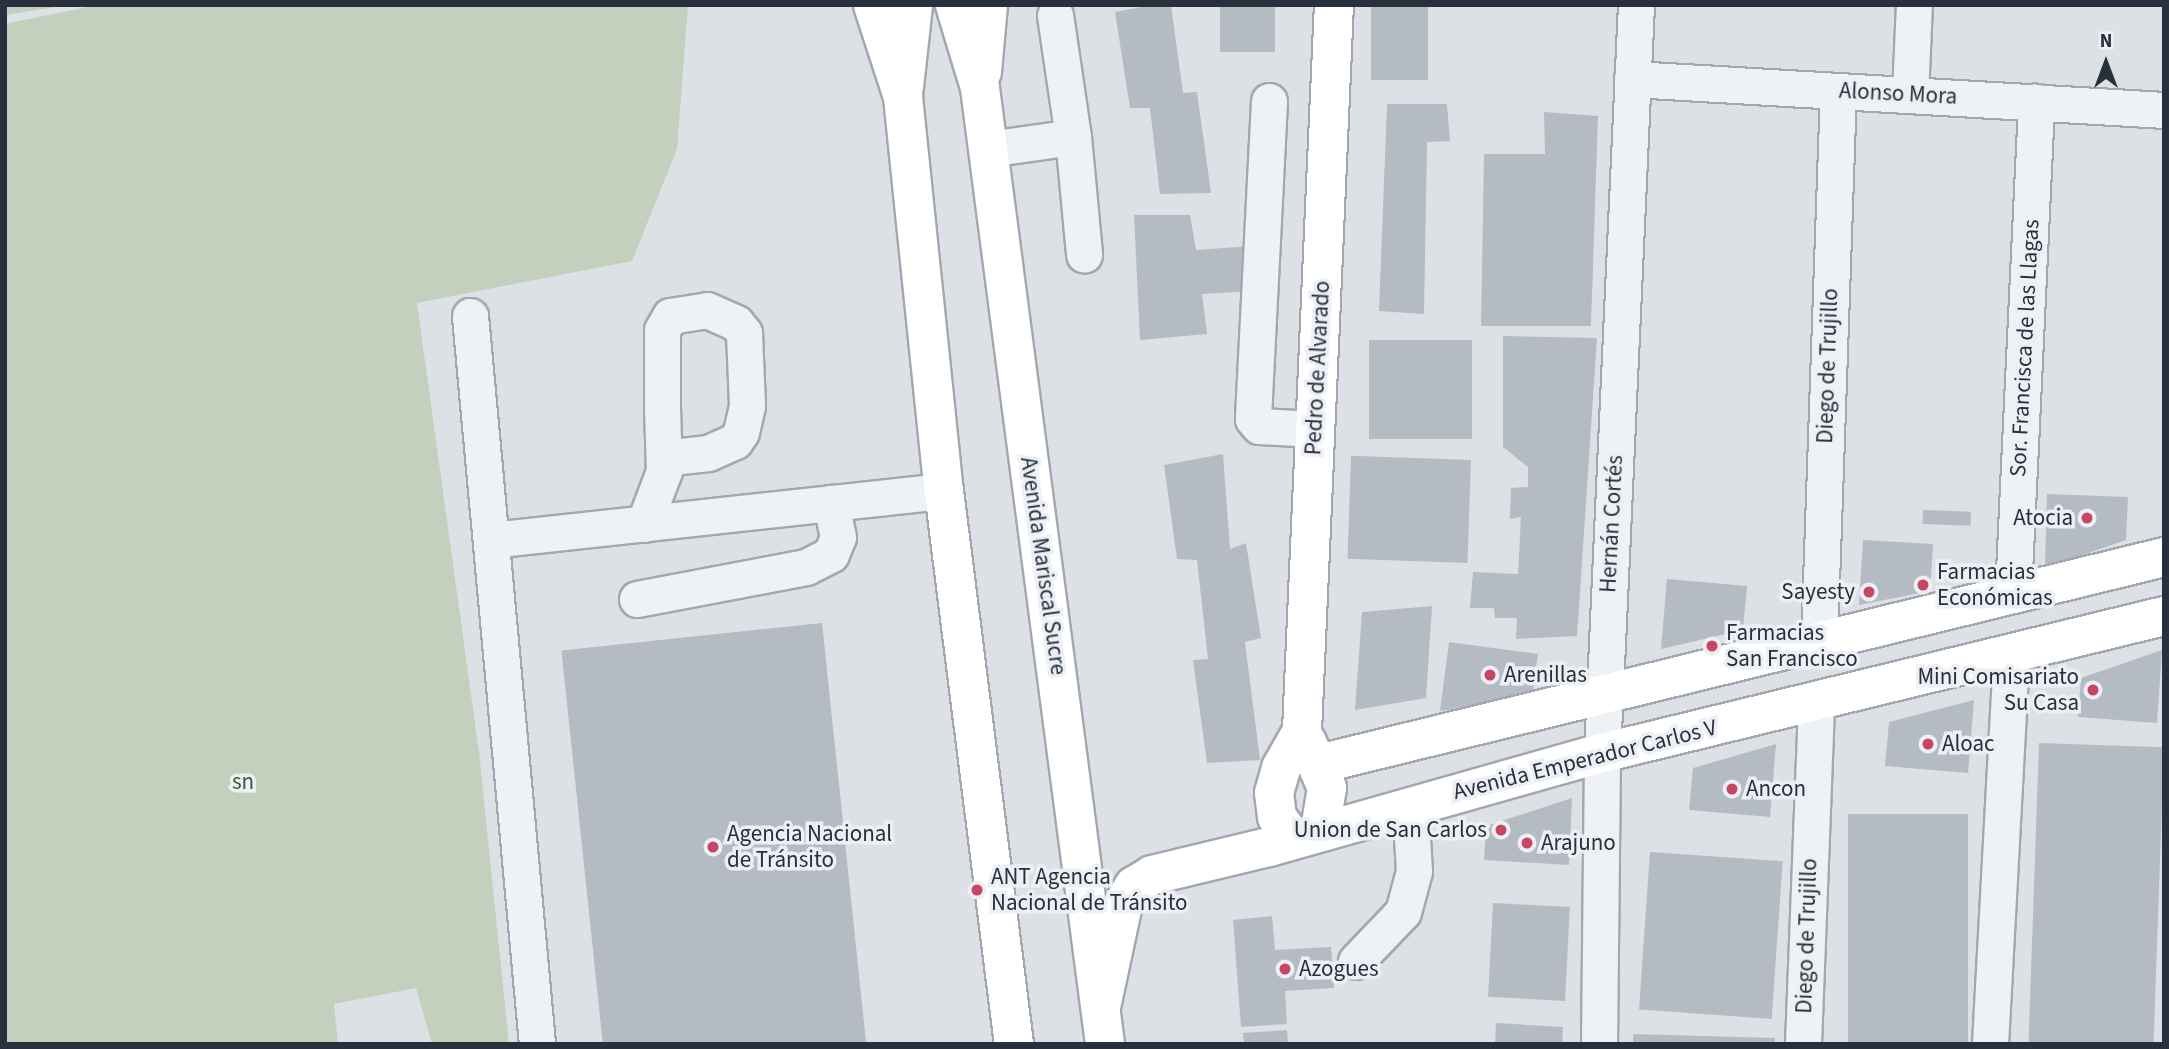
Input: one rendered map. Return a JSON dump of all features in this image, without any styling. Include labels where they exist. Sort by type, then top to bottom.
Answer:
[{"type":"main road","points":[[873,5],[903,97],[944,491],[1014,1044]]},
{"type":"main road","points":[[903,97],[914,5]]},
{"type":"main road","name":"Avenida Mariscal Sucre","points":[[955,5],[980,88],[1103,1025]]},
{"type":"main road","name":"Avenida Mariscal Sucre","points":[[980,88],[988,5]]},
{"type":"main road","name":"Pedro de Alvarado","points":[[1302,731],[1319,764],[1327,788],[1307,834],[1277,817],[1273,793],[1281,768],[1302,731],[1334,5]]},
{"type":"main road","points":[[1319,764],[2164,557]]},
{"type":"main road","name":"Avenida Emperador Carlos V","points":[[1103,1025],[1123,904],[1135,886],[1152,875],[1602,753],[2164,616]]},
{"type":"street","name":"Hernán Cortés","points":[[1599,1044],[1602,753],[1636,5]]},
{"type":"street","points":[[1910,95],[1914,5]]},
{"type":"street","points":[[1055,15],[1073,137],[1084,254]]},
{"type":"street","name":"Alonso Mora","points":[[1632,79],[2164,110]]},
{"type":"street","name":"Diego de Trujillo","points":[[1819,640],[1838,91]]},
{"type":"street","points":[[1269,101],[1253,419],[1259,426],[1315,429]]},
{"type":"street","name":"Sor. Francisca de las Llagas","points":[[2013,593],[2036,102]]},
{"type":"street","points":[[988,149],[1073,137]]},
{"type":"street","points":[[470,316],[537,1044]]},
{"type":"street","points":[[644,524],[664,465],[688,519]]},
{"type":"street","points":[[491,540],[944,491]]},
{"type":"street","points":[[637,599],[806,567],[831,554],[838,537],[831,503]]},
{"type":"street","points":[[1990,1044],[2011,654]]},
{"type":"street","name":"Diego de Trujillo","points":[[1803,1044],[1816,702]]},
{"type":"street","points":[[1356,961],[1403,912],[1414,871],[1410,806]]},
{"type":"green space","points":[[5,5],[68,5],[5,15]]},
{"type":"green space","name":"sn","points":[[97,5],[688,5],[677,149],[632,261],[417,303],[479,752],[509,1044],[432,1044],[416,988],[334,1004],[338,1044],[5,1044],[5,24]]},
{"type":"building","points":[[1152,5],[1171,5],[1183,93],[1197,92],[1211,193],[1160,194],[1150,108],[1130,108],[1115,12]]},
{"type":"building","points":[[1220,5],[1275,5],[1275,52],[1220,52]]},
{"type":"building","points":[[1371,5],[1428,5],[1428,80],[1371,80]]},
{"type":"building","points":[[1387,104],[1447,104],[1450,141],[1427,142],[1424,314],[1379,311]]},
{"type":"building","points":[[1544,112],[1598,116],[1591,326],[1481,326],[1484,154],[1545,154]]},
{"type":"building","points":[[1134,215],[1190,215],[1196,250],[1251,246],[1255,291],[1202,294],[1207,334],[1140,340]]},
{"type":"building","points":[[1503,336],[1597,338],[1577,636],[1516,639],[1517,618],[1495,618],[1494,608],[1470,608],[1473,572],[1518,574],[1521,517],[1510,519],[1511,488],[1528,487],[1528,467],[1503,447]]},
{"type":"building","points":[[1369,340],[1472,340],[1472,439],[1369,439]]},
{"type":"building","points":[[1223,454],[1230,549],[1246,543],[1261,638],[1245,642],[1260,760],[1207,763],[1193,660],[1208,659],[1197,560],[1177,559],[1164,465]]},
{"type":"building","points":[[1351,456],[1471,460],[1467,563],[1347,559]]},
{"type":"building","name":"Atocia","points":[[2047,494],[2128,497],[2126,540],[2045,568]]},
{"type":"building","points":[[1923,510],[1971,512],[1970,526],[1923,524]]},
{"type":"building","points":[[1863,540],[1933,544],[1930,591],[1859,605]]},
{"type":"building","points":[[1667,579],[1747,586],[1743,630],[1661,649]]},
{"type":"building","points":[[1432,606],[1426,698],[1355,710],[1362,612]]},
{"type":"building","name":"Agencia Nacional de Tránsito","points":[[822,623],[866,1044],[603,1044],[561,650]]},
{"type":"building","name":"Arenillas","points":[[1449,642],[1538,654],[1532,697],[1440,711]]},
{"type":"building","points":[[2162,650],[2157,723],[2078,717],[2081,678]]},
{"type":"building","name":"Aloac","points":[[1974,700],[1968,773],[1885,766],[1889,722]]},
{"type":"building","points":[[2039,743],[2164,747],[2154,1044],[2028,1044]]},
{"type":"building","name":"Ancon","points":[[1776,744],[1770,817],[1689,810],[1693,768]]},
{"type":"building","name":"Arajuno","points":[[1572,798],[1569,865],[1484,860],[1486,826]]},
{"type":"building","points":[[1848,814],[1968,814],[1968,1044],[1848,1044]]},
{"type":"building","points":[[1650,852],[1783,861],[1772,1019],[1639,1010]]},
{"type":"building","points":[[1493,903],[1570,907],[1565,1001],[1488,997]]},
{"type":"building","name":"Azogues","points":[[1272,916],[1275,950],[1331,947],[1334,988],[1285,991],[1287,1024],[1241,1027],[1233,920]]},
{"type":"building","points":[[1496,1023],[1563,1027],[1562,1044],[1495,1044]]},
{"type":"building","points":[[1287,1030],[1288,1044],[1244,1044],[1243,1033]]},
{"type":"building","points":[[1633,1034],[1775,1038],[1775,1044],[1633,1044]]},
{"type":"place","name":"Atocia","points":[[2087,518]]},
{"type":"place","name":"Farmacias Económicas","points":[[1923,585]]},
{"type":"place","name":"Sayesty","points":[[1869,592]]},
{"type":"place","name":"Farmacias San Francisco","points":[[1712,646]]},
{"type":"place","name":"Arenillas","points":[[1490,675]]},
{"type":"place","name":"Mini Comisariato Su Casa","points":[[2093,690]]},
{"type":"place","name":"Aloac","points":[[1928,744]]},
{"type":"place","name":"Ancon","points":[[1732,789]]},
{"type":"place","name":"Union de San Carlos","points":[[1501,830]]},
{"type":"place","name":"Arajuno","points":[[1527,843]]},
{"type":"place","name":"Agencia Nacional de Tránsito","points":[[713,847]]},
{"type":"place","name":"ANT Agencia Nacional de Tránsito","points":[[977,890]]},
{"type":"place","name":"Azogues","points":[[1285,969]]}]
